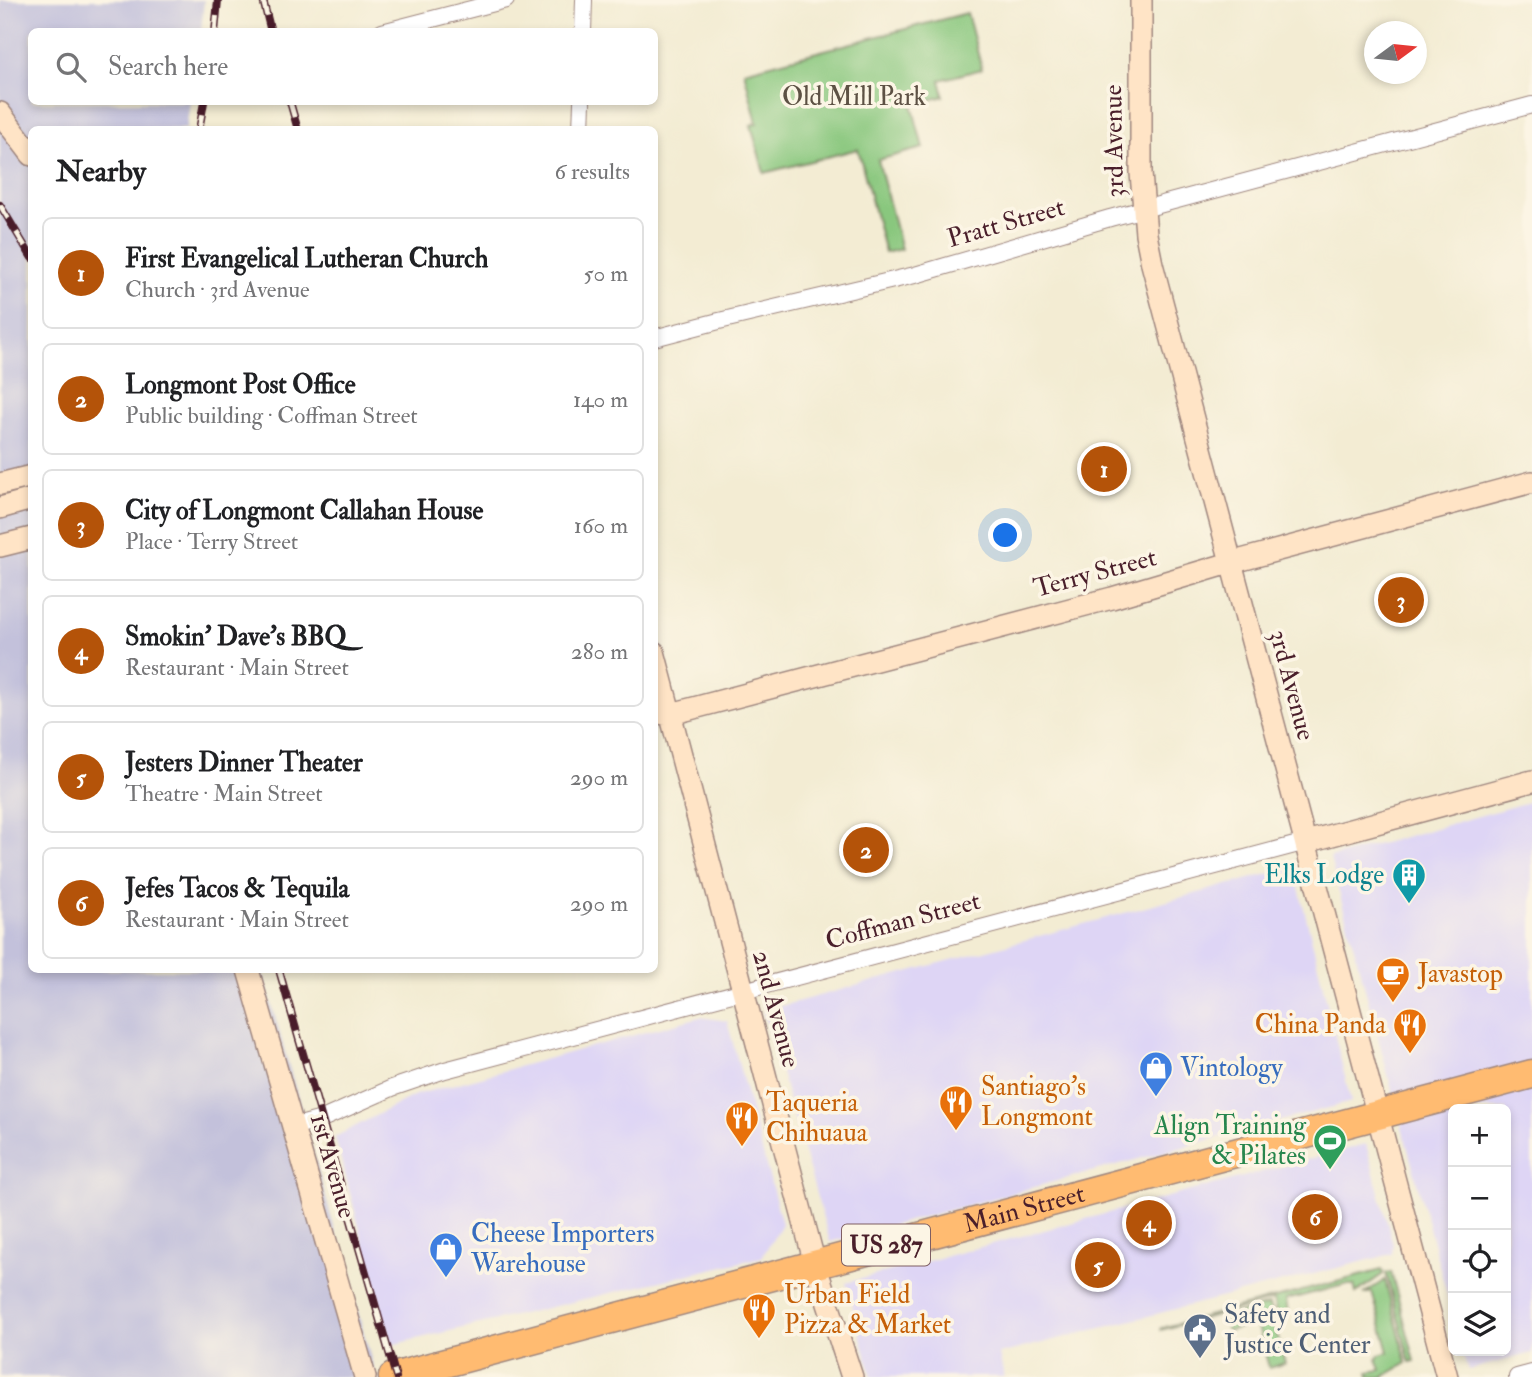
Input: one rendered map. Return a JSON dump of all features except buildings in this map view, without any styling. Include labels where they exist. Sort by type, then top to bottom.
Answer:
[{"type":"highway","name":"Main Street","points":[[393,1377],[1532,1074]]},
{"type":"street","points":[[398,28],[506,0]]},
{"type":"street","points":[[583,28],[584,0]]},
{"type":"street","name":"3rd Avenue","points":[[1141,0],[1141,173],[1143,210],[1152,264],[1447,1377]]},
{"type":"street","points":[[581,126],[582,105]]},
{"type":"street","name":"Pratt Street","points":[[658,337],[915,275],[1143,210],[1532,105]]},
{"type":"street","points":[[0,113],[28,150]]},
{"type":"street","points":[[0,484],[28,477]]},
{"type":"street","name":"Terry Street","points":[[663,714],[1112,598],[1230,563],[1532,482]]},
{"type":"street","points":[[0,508],[28,500]]},
{"type":"street","points":[[0,546],[28,539]]},
{"type":"street","name":"2nd Avenue","points":[[658,680],[663,714],[743,992],[814,1264],[852,1377]]},
{"type":"street","name":"Coffman Street","points":[[292,1127],[322,1119],[392,1088],[444,1070],[1532,781]]},
{"type":"street","name":"1st Avenue","points":[[249,973],[365,1377]]},
{"type":"street","points":[[1517,1377],[1532,1373]]},
{"type":"shaded area","points":[[0,0],[204,0],[201,28],[28,28],[28,105],[190,105],[186,126],[28,126],[28,973],[263,973],[376,1377],[0,1377]]},
{"type":"shaded area","points":[[1532,801],[1532,1353],[1468,1370],[1464,1356],[1511,1356],[1511,1104],[1448,1104],[1448,1298],[1330,858]]},
{"type":"shaded area","points":[[1294,867],[1351,1102],[830,1242],[763,1011]]},
{"type":"shaded area","points":[[700,1017],[727,1021],[782,1224],[762,1257],[391,1345],[335,1137],[415,1095]]},
{"type":"shaded area","points":[[1366,1144],[1393,1244],[1392,1254],[999,1354],[1004,1377],[872,1377],[846,1283]]},
{"type":"green space","name":"Old Mill Park","points":[[967,13],[982,69],[940,80],[944,96],[912,105],[923,148],[878,160],[901,249],[885,253],[858,149],[764,173],[751,125],[757,123],[744,71]]},
{"type":"green space","points":[[1382,1270],[1383,1274],[1356,1293],[1354,1285],[1344,1285],[1286,1300],[1288,1313],[1277,1316],[1273,1300],[1161,1330],[1161,1328]]},
{"type":"green space","points":[[1391,1272],[1415,1361],[1410,1362],[1386,1273]]},
{"type":"green space","points":[[1385,1280],[1407,1363],[1383,1377],[1369,1377],[1368,1372],[1381,1370],[1377,1359],[1379,1355],[1389,1352],[1372,1292],[1363,1294]]},
{"type":"green space","points":[[1269,1305],[1285,1363],[1269,1368],[1257,1323],[1227,1331],[1223,1317]]},
{"type":"railway","points":[[215,28],[218,0]]},
{"type":"railway","points":[[263,0],[270,28]]},
{"type":"railway","points":[[200,126],[203,105]]},
{"type":"railway","points":[[291,105],[297,126]]},
{"type":"railway","points":[[0,205],[28,251]]},
{"type":"railway","points":[[280,973],[396,1377]]},
{"type":"place","name":"First Evangelical Lutheran Church","points":[[1104,469]]},
{"type":"place","name":"City of Longmont Callahan House","points":[[1401,600]]},
{"type":"place","name":"Longmont Post Office","points":[[866,850]]},
{"type":"place","name":"Elks Lodge","points":[[1409,905]]},
{"type":"place","name":"Javastop","points":[[1393,1004]]},
{"type":"place","name":"China Panda","points":[[1410,1055]]},
{"type":"place","name":"Vintology","points":[[1156,1098]]},
{"type":"place","name":"Santiago's Longmont","points":[[956,1132]]},
{"type":"place","name":"Taqueria Chihuaua","points":[[742,1148]]},
{"type":"place","name":"Align Training & Pilates","points":[[1330,1171]]},
{"type":"place","name":"Jefes Tacos & Tequila","points":[[1315,1217]]},
{"type":"place","name":"Smokin' Dave's BBQ","points":[[1149,1223]]},
{"type":"place","name":"Jesters Dinner Theater","points":[[1098,1265]]},
{"type":"place","name":"Cheese Importers Warehouse","points":[[446,1279]]},
{"type":"place","name":"Urban Field Pizza & Market","points":[[759,1340]]},
{"type":"place","name":"Safety and Justice Center","points":[[1200,1360]]}]
